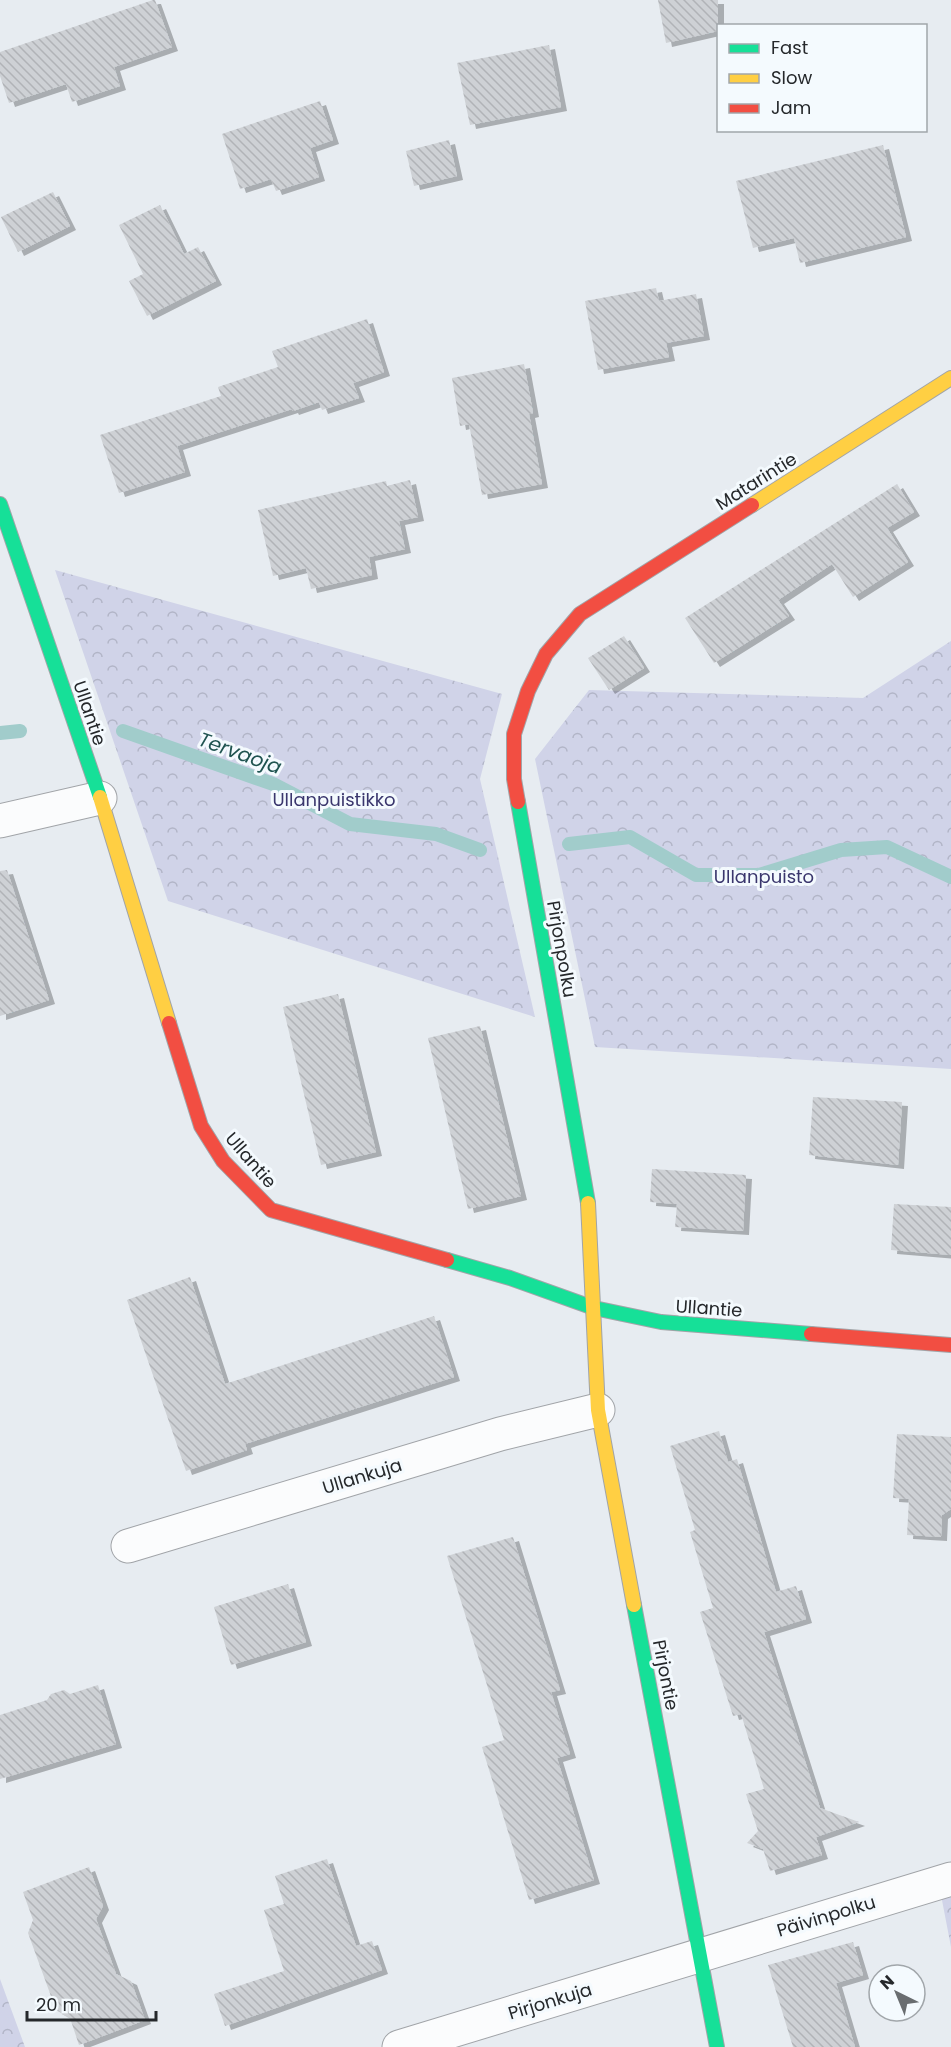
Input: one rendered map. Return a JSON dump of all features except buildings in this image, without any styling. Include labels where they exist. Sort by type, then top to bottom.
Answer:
[{"type":"street","name":"Matarintie","points":[[580,614],[951,378]]},
{"type":"street","name":"Ullantie","points":[[0,504],[100,798],[180,1067],[201,1126],[223,1161],[271,1210],[510,1278],[594,1308],[661,1322],[951,1345]]},
{"type":"street","name":"Pirjonpolku","points":[[580,614],[546,654],[528,691],[514,734],[514,778],[590,1213],[594,1308]]},
{"type":"street","points":[[0,821],[100,798]]},
{"type":"street","name":"Pirjontie","points":[[594,1308],[598,1410],[717,2047]]},
{"type":"street","name":"Ullankuja","points":[[128,1546],[500,1434],[598,1410]]},
{"type":"street","name":"Päivinpolku","points":[[700,1954],[951,1879]]},
{"type":"street","name":"Pirjonkuja","points":[[399,2047],[700,1954]]},
{"type":"green space","name":"Ullanpuistikko","points":[[55,570],[502,694],[480,779],[535,1017],[168,901]]},
{"type":"green space","name":"Ullanpuisto","points":[[951,641],[951,1069],[595,1047],[535,759],[589,690],[863,698]]},
{"type":"green space","points":[[951,1887],[951,1947],[941,1895]]},
{"type":"green space","points":[[0,1979],[25,2047],[0,2047]]},
{"type":"waterway","name":"Tervaoja","points":[[0,733],[20,731]]},
{"type":"waterway","name":"Tervaoja","points":[[123,731],[273,784],[350,824],[436,834],[480,850]]},
{"type":"waterway","name":"Tervaoja","points":[[569,844],[630,837],[696,875],[759,875],[841,850],[887,847],[951,877]]},
{"type":"traffic: fast","points":[[0,504],[100,797]]},
{"type":"traffic: fast","points":[[518,802],[588,1203]]},
{"type":"traffic: fast","points":[[447,1260],[510,1278],[594,1308],[661,1322],[811,1334]]},
{"type":"traffic: fast","points":[[634,1605],[717,2047]]},
{"type":"traffic: slow","points":[[752,505],[951,378]]},
{"type":"traffic: slow","points":[[100,797],[169,1023]]},
{"type":"traffic: slow","points":[[588,1203],[598,1410],[634,1605]]},
{"type":"traffic: jam","points":[[518,802],[514,779],[514,734],[528,691],[546,654],[580,614],[752,505]]},
{"type":"traffic: jam","points":[[169,1023],[201,1126],[223,1161],[271,1210],[447,1260]]},
{"type":"traffic: jam","points":[[811,1334],[951,1345]]}]
